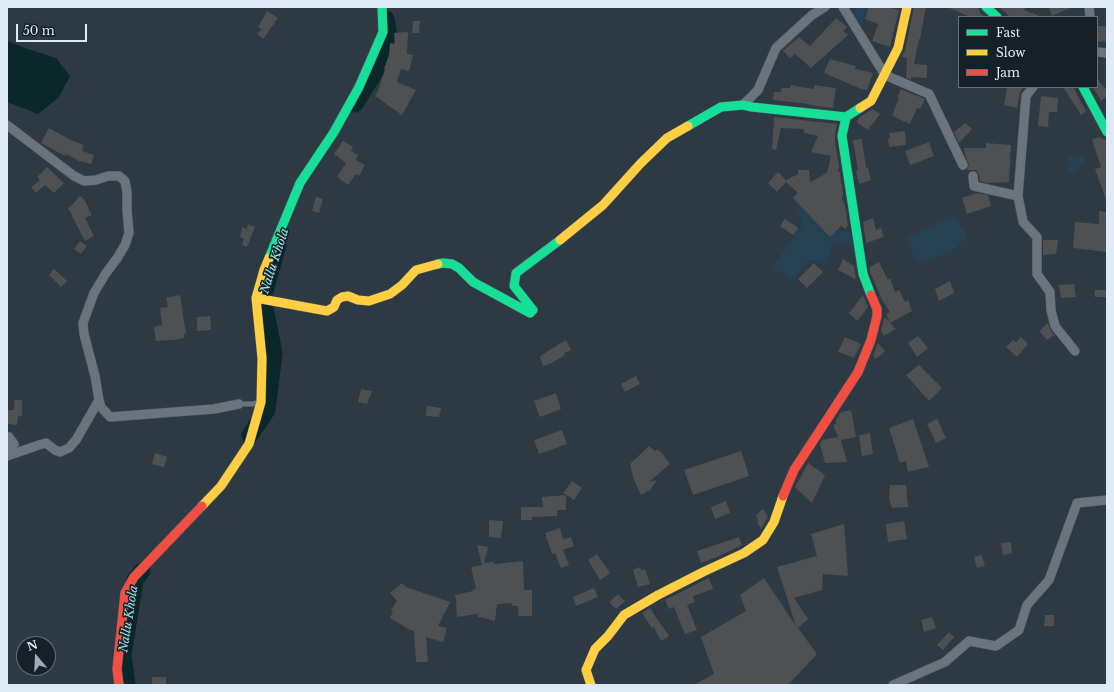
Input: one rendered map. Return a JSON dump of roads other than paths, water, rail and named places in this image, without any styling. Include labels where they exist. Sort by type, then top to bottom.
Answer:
[{"type":"street","points":[[119,685],[117,669],[125,593],[134,577],[221,486],[249,444],[261,402],[262,358],[256,298],[264,270],[300,182],[334,132],[359,87],[383,32],[382,7]]},
{"type":"street","points":[[744,105],[758,90],[776,48],[812,15],[825,7]]},
{"type":"street","points":[[842,7],[885,76],[929,94],[963,165]]},
{"type":"street","points":[[256,298],[327,311],[334,307],[337,300],[342,297],[348,296],[358,300],[369,301],[390,294],[402,285],[416,270],[443,263],[452,264],[459,268],[473,282],[530,313],[533,310],[514,286],[516,273],[603,205],[641,163],[667,138],[721,108],[744,105],[846,117],[871,101],[898,48],[907,7]]},
{"type":"street","points":[[986,7],[996,16]]},
{"type":"street","points":[[1032,88],[1026,96],[1018,196],[1023,222],[1036,237],[1038,274],[1050,292],[1051,310],[1055,326],[1076,351]]},
{"type":"street","points":[[1083,88],[1107,132]]},
{"type":"street","points":[[591,685],[586,670],[595,649],[608,636],[624,615],[658,595],[744,553],[763,540],[774,522],[794,470],[858,372],[871,340],[877,316],[876,309],[863,274],[842,136],[846,117]]},
{"type":"street","points":[[7,125],[74,176],[84,181],[96,180],[108,176],[119,176],[125,181],[128,192],[127,210],[129,233],[125,245],[118,257],[94,292],[83,323],[84,334],[101,407],[110,417],[214,409],[239,404]]},
{"type":"street","points":[[973,176],[974,186],[1018,196]]},
{"type":"street","points":[[7,456],[39,444],[46,443],[60,452],[69,448],[76,440],[99,400]]},
{"type":"street","points":[[7,438],[9,437],[14,444],[7,450]]},
{"type":"street","points":[[893,685],[945,662],[969,641],[996,646],[1019,630],[1027,605],[1049,580],[1077,503],[1107,500]]},
{"type":"lane","points":[[239,404],[254,404],[261,402]]},
{"type":"waterway","name":"Nallu Khola","points":[[355,104],[381,62],[388,30],[386,19]]},
{"type":"waterway","name":"Nallu Khola","points":[[250,435],[267,410],[274,353],[263,298],[278,245]]},
{"type":"waterway","name":"Nallu Khola","points":[[127,685],[123,655],[135,580],[142,571]]}]
